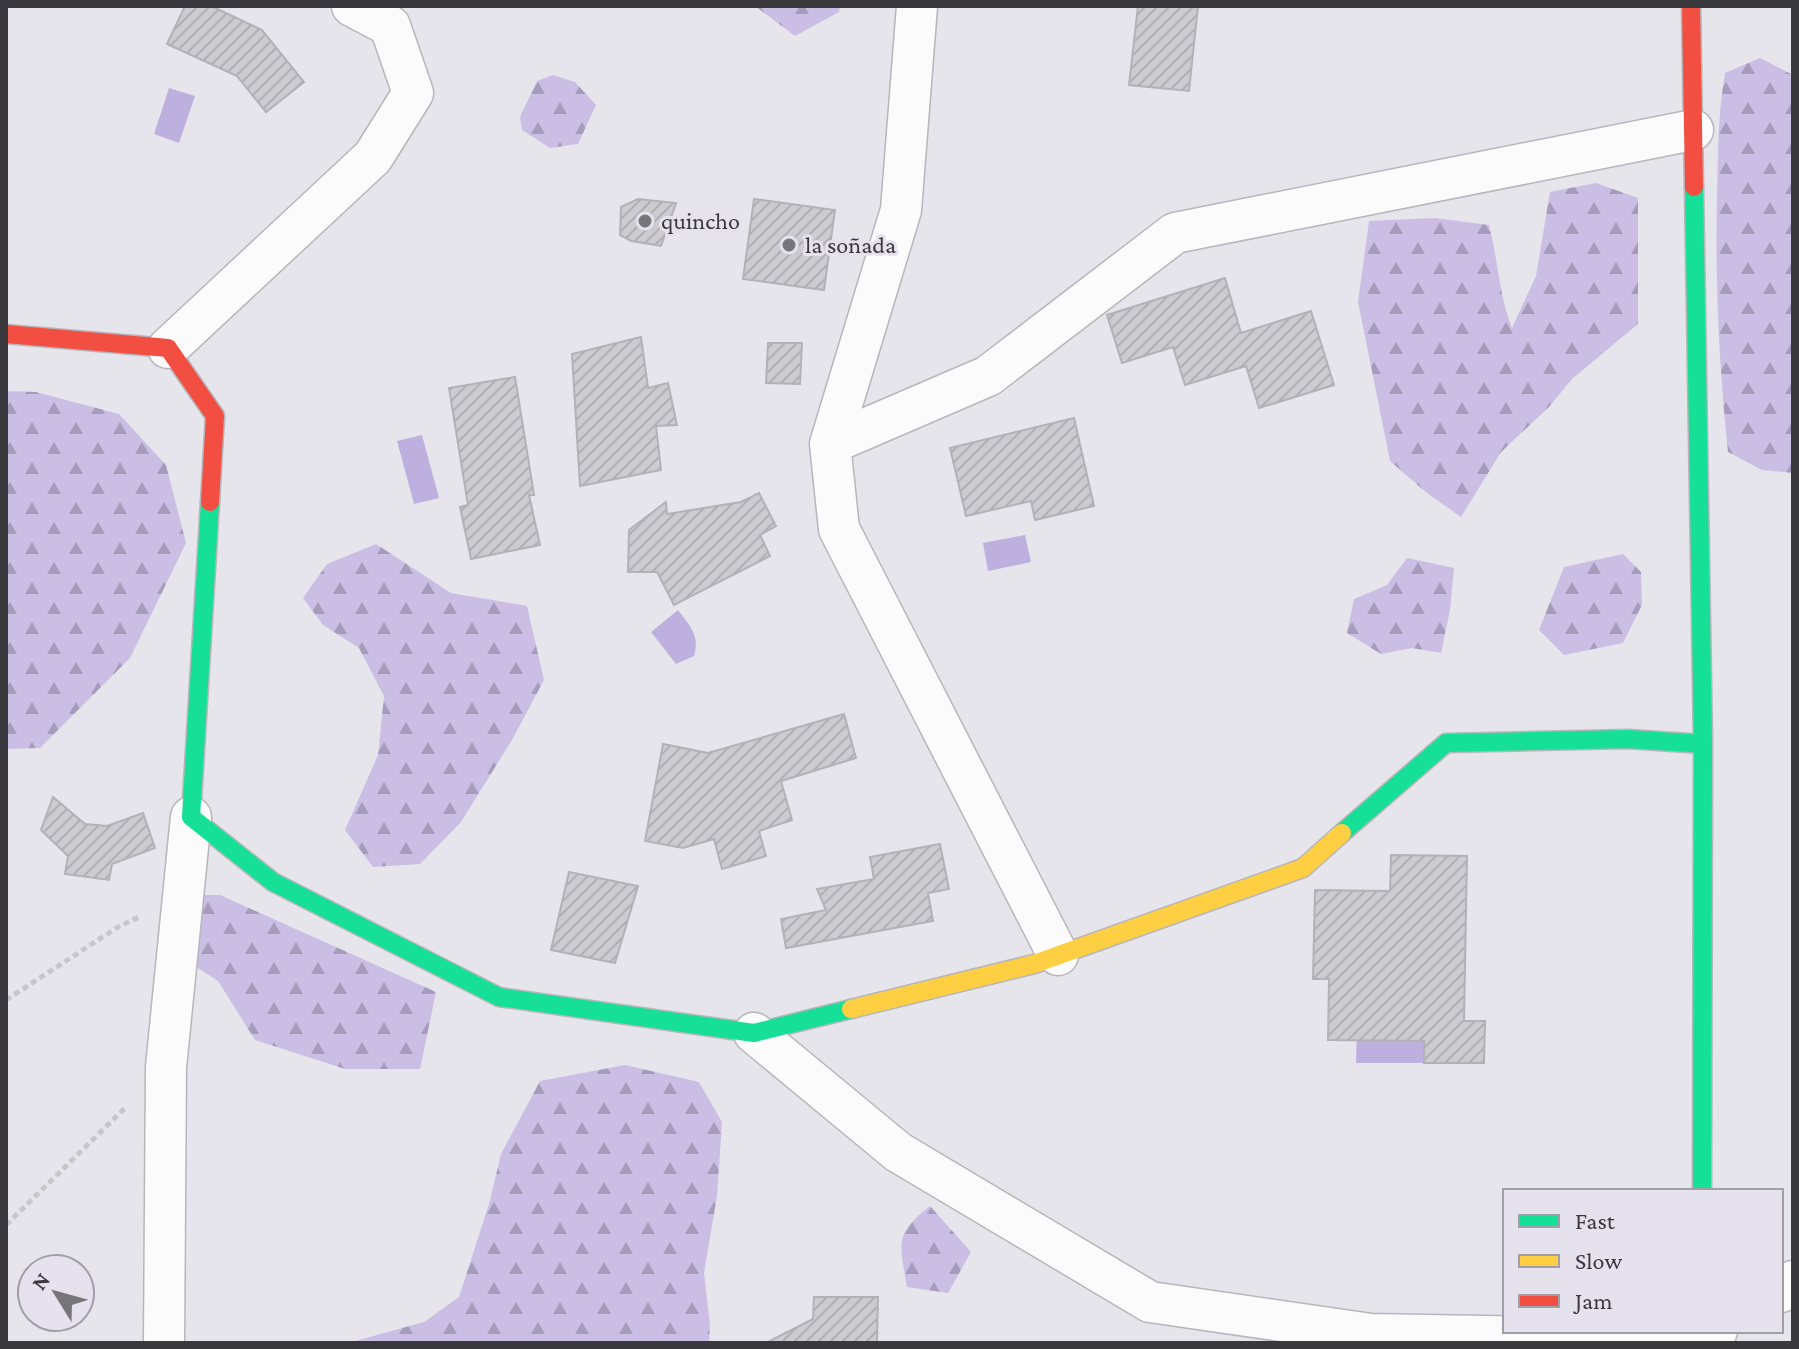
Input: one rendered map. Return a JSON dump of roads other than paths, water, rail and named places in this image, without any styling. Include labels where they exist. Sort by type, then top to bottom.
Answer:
[{"type":"street","points":[[6,334],[168,348],[373,157],[413,93],[390,26],[352,6]]},
{"type":"street","points":[[917,6],[901,210],[830,444],[839,529],[1058,955]]},
{"type":"street","points":[[1691,6],[1703,744],[1702,1189]]},
{"type":"street","points":[[830,444],[988,376],[1175,233],[1693,130]]},
{"type":"street","points":[[164,1343],[166,1067],[191,817],[215,416],[168,348]]},
{"type":"street","points":[[191,817],[273,882],[499,997],[754,1033],[1034,964],[1303,868],[1446,743],[1628,739],[1703,744]]},
{"type":"street","points":[[754,1033],[898,1152],[1150,1302],[1371,1334],[1706,1336]]},
{"type":"place","name":"quincho","points":[[645,221]]},
{"type":"place","name":"la soñada","points":[[789,245]]}]
